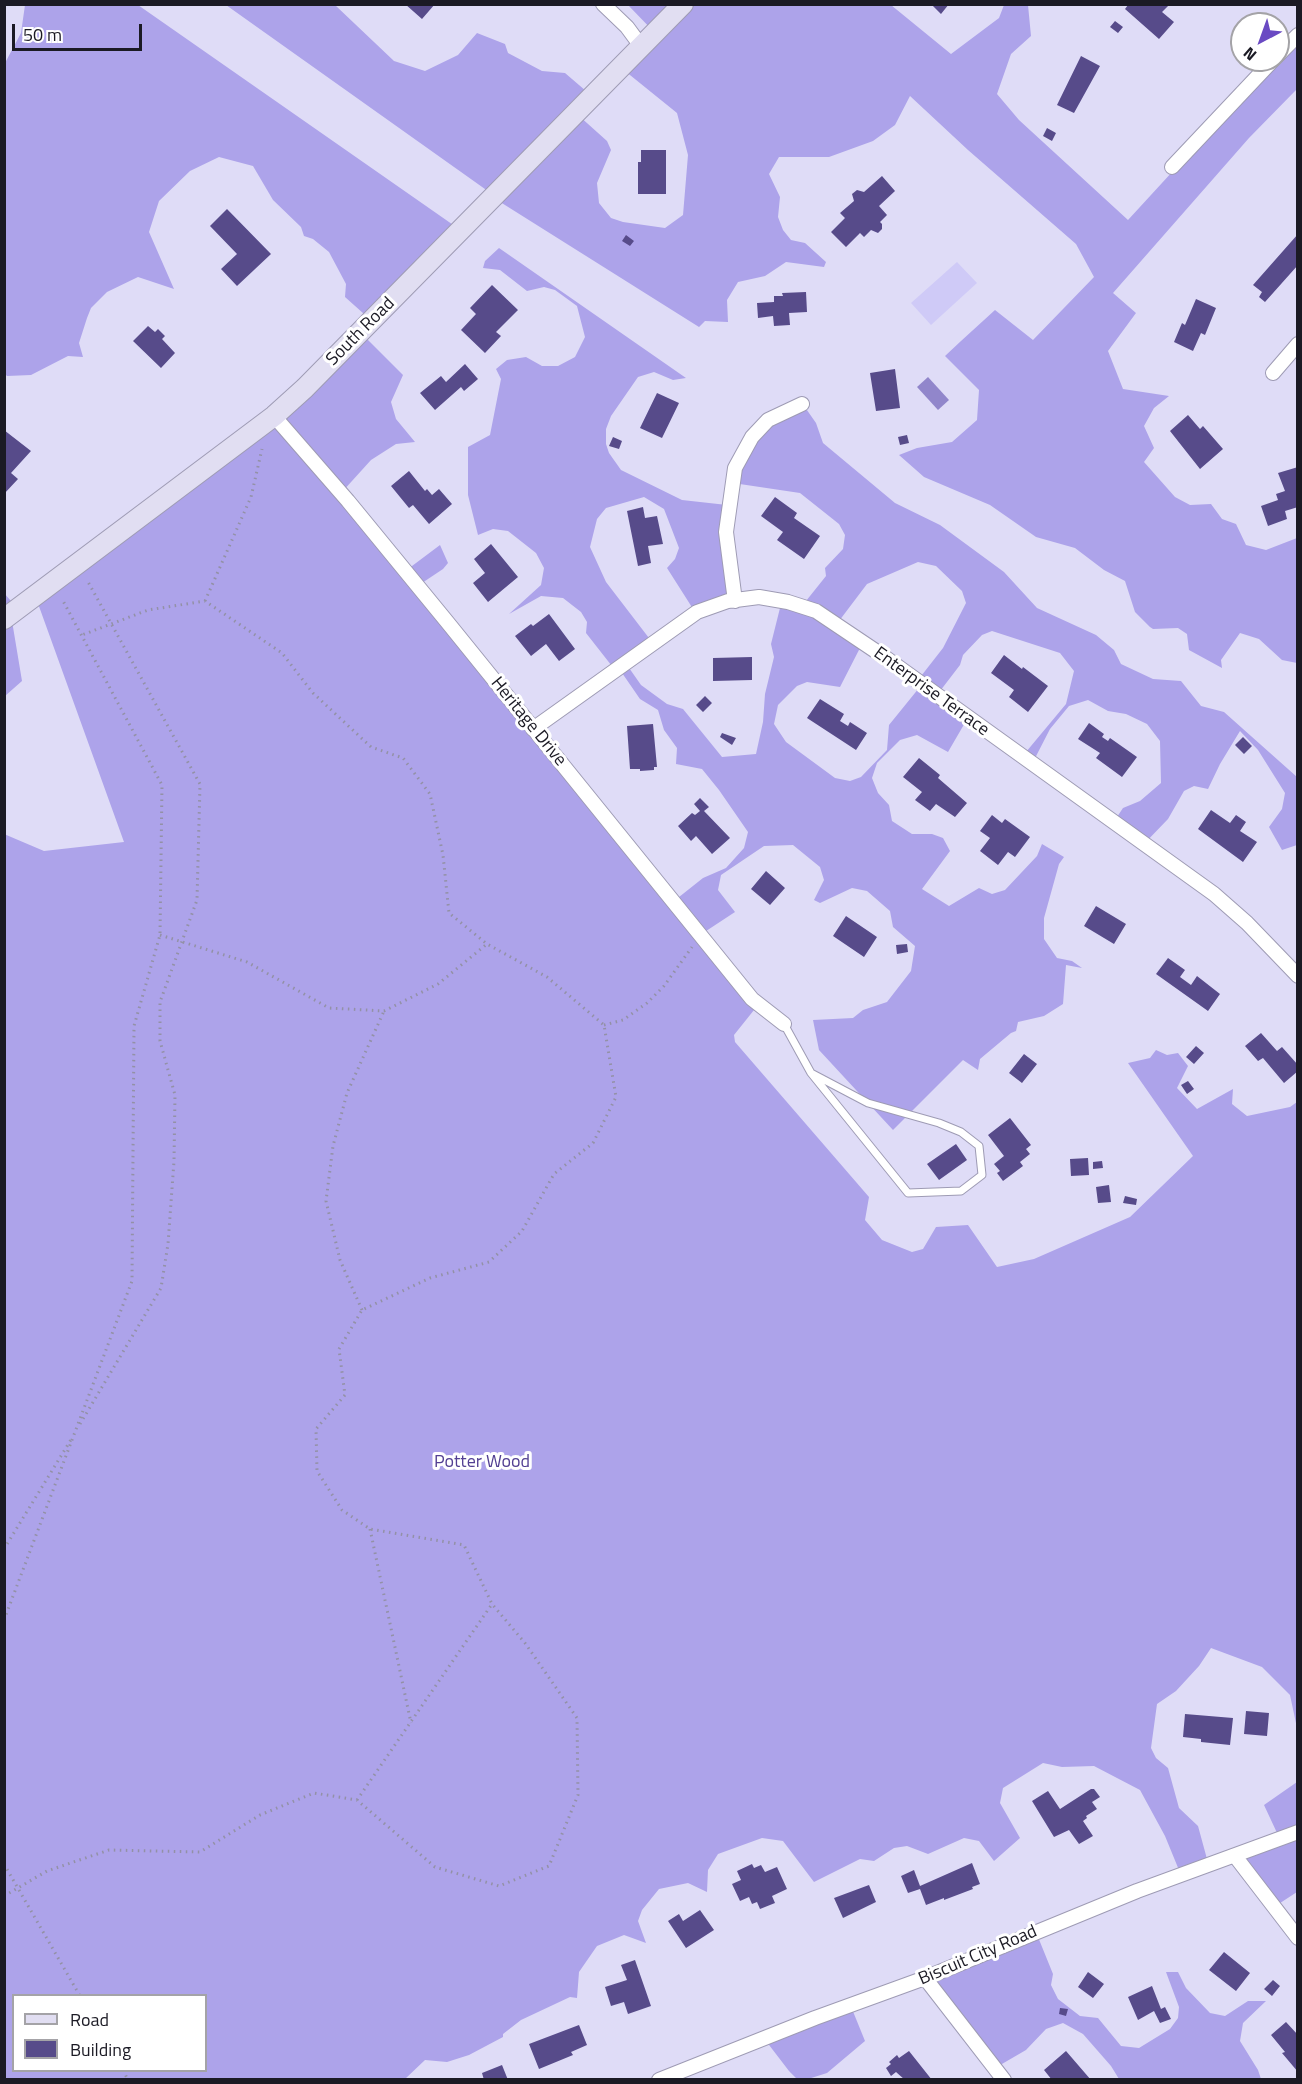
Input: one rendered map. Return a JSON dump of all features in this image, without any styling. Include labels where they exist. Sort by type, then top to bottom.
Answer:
[{"type":"street","points":[[603,4],[627,27],[640,46]]},
{"type":"street","name":"South Road","points":[[4,619],[274,416],[305,388],[683,4]]},
{"type":"street","points":[[1172,167],[1262,72]]},
{"type":"street","points":[[1273,373],[1298,344]]},
{"type":"street","points":[[735,601],[726,532],[735,468],[752,437],[768,420],[802,404]]},
{"type":"street","name":"Heritage Drive","points":[[274,416],[348,501],[752,999],[784,1024]]},
{"type":"street","name":"Enterprise Terrace","points":[[533,729],[697,612],[728,601],[759,597],[788,602],[816,611],[883,656],[1214,894],[1247,923],[1298,976]]},
{"type":"street","name":"Biscuit City Road","points":[[659,2079],[926,1978],[1075,1916],[1298,1832]]},
{"type":"street","points":[[1235,1856],[1298,1938]]},
{"type":"street","points":[[926,1978],[1004,2079]]},
{"type":"lane","points":[[784,1024],[811,1073],[908,1193],[961,1191],[982,1175],[979,1146],[961,1132],[939,1123],[868,1103],[811,1073]]},
{"type":"path","points":[[205,601],[251,497],[262,445]]},
{"type":"path","points":[[4,1549],[161,1288],[168,1244],[174,1161],[175,1095],[160,1041],[160,1002],[197,900],[200,784],[77,563]]},
{"type":"path","points":[[4,1620],[132,1281],[134,1026],[159,935],[162,785],[53,581]]},
{"type":"path","points":[[4,1896],[48,1871],[109,1850],[200,1852],[260,1815],[314,1793],[357,1800],[435,1867],[499,1886],[549,1866],[578,1795],[578,1718],[525,1643],[492,1604],[464,1545],[370,1529],[342,1510],[317,1471],[316,1429],[345,1395],[339,1349],[362,1310],[430,1278],[489,1263],[522,1231],[554,1174],[593,1143],[616,1097],[604,1025],[546,977],[487,944],[449,913],[443,855],[430,794],[403,758],[371,747],[313,693],[282,653],[205,601],[148,610],[82,635]]},
{"type":"path","points":[[604,1025],[623,1020],[653,998],[700,934]]},
{"type":"path","points":[[159,935],[247,962],[329,1008],[384,1011],[438,984],[487,944]]},
{"type":"path","points":[[362,1310],[340,1260],[326,1200],[333,1146],[347,1093],[384,1011]]},
{"type":"path","points":[[370,1529],[411,1723]]},
{"type":"path","points":[[357,1800],[492,1604]]},
{"type":"path","points":[[4,1864],[79,1994]]},
{"type":"shaded area","points":[[957,262],[977,283],[931,325],[911,303]]},
{"type":"shaded area","points":[[928,377],[949,400],[938,410],[917,387]]},
{"type":"green space","points":[[25,5],[138,5],[459,229],[373,322],[345,297],[346,284],[329,252],[313,239],[304,236],[301,227],[273,200],[253,166],[219,157],[190,171],[159,201],[149,232],[174,289],[138,277],[107,292],[91,308],[87,318],[79,343],[83,357],[68,356],[31,375],[7,376],[5,374],[5,63],[21,33]]},
{"type":"green space","points":[[226,5],[335,5],[394,61],[425,71],[458,55],[477,33],[505,44],[508,53],[542,71],[565,73],[593,97],[578,115],[607,141],[611,150],[597,183],[599,203],[611,218],[665,228],[683,215],[688,155],[677,113],[625,71],[656,34],[628,5],[891,5],[951,54],[999,18],[1004,5],[1028,5],[1031,36],[1011,54],[997,94],[1019,120],[1128,220],[1264,72],[1290,72],[1290,44],[1297,36],[1297,89],[1249,138],[1113,293],[1136,313],[1108,351],[1123,389],[1169,396],[1154,408],[1144,426],[1154,448],[1144,462],[1175,497],[1190,505],[1211,504],[1222,519],[1236,524],[1246,545],[1266,550],[1297,538],[1297,663],[1282,660],[1259,639],[1240,633],[1221,660],[1222,668],[1189,650],[1187,634],[1178,628],[1153,629],[1150,627],[1135,612],[1125,581],[1104,570],[1075,548],[1036,537],[990,505],[924,477],[899,455],[917,448],[952,442],[977,420],[979,390],[945,356],[961,341],[995,310],[1033,340],[1094,277],[1076,244],[910,96],[895,125],[873,141],[829,157],[779,157],[769,174],[780,197],[778,217],[783,230],[791,240],[805,243],[826,262],[824,267],[786,262],[765,276],[738,282],[727,300],[728,322],[705,321],[699,327],[497,200],[492,194]]},
{"type":"green space","name":"Potter Wood","points":[[499,248],[686,378],[673,380],[654,372],[638,377],[611,416],[606,429],[606,444],[609,453],[621,470],[682,500],[727,505],[733,596],[695,612],[667,568],[675,559],[679,548],[664,509],[644,497],[606,508],[597,519],[590,547],[606,582],[652,642],[627,665],[641,685],[667,704],[683,709],[722,757],[756,754],[763,722],[765,694],[774,657],[771,644],[781,604],[802,606],[826,576],[825,568],[843,549],[845,535],[839,524],[800,493],[733,483],[751,438],[802,403],[816,423],[823,443],[895,503],[940,525],[1004,572],[1037,608],[1096,635],[1114,650],[1121,664],[1153,679],[1181,681],[1201,706],[1224,712],[1297,777],[1297,845],[1282,850],[1269,827],[1282,809],[1285,793],[1258,750],[1240,731],[1208,789],[1194,786],[1184,791],[1168,819],[1143,845],[1113,823],[1123,808],[1140,801],[1161,783],[1160,741],[1147,724],[1126,714],[1108,711],[1088,700],[1069,706],[1050,729],[1032,764],[1021,758],[1066,704],[1074,671],[1060,653],[992,631],[982,635],[963,655],[960,665],[937,695],[966,721],[948,752],[917,735],[900,740],[877,763],[872,778],[878,793],[889,805],[892,821],[912,834],[932,834],[943,838],[950,851],[922,889],[949,906],[979,888],[992,894],[1005,890],[1037,856],[1042,844],[1064,857],[1059,864],[1044,918],[1044,939],[1057,958],[1072,961],[1082,968],[1066,965],[1063,1004],[1044,1016],[1018,1022],[1016,1031],[980,1059],[978,1070],[963,1060],[893,1130],[819,1050],[813,1020],[853,1018],[863,1010],[887,1002],[911,971],[915,946],[893,927],[890,911],[867,891],[852,888],[820,903],[814,900],[824,880],[820,867],[793,845],[764,846],[721,875],[718,890],[735,912],[700,935],[758,1005],[734,1035],[735,1042],[869,1197],[865,1220],[882,1240],[912,1252],[923,1249],[936,1227],[968,1225],[997,1267],[1034,1259],[1130,1217],[1193,1156],[1128,1063],[1150,1058],[1156,1050],[1167,1055],[1178,1053],[1188,1066],[1177,1088],[1197,1109],[1233,1089],[1232,1104],[1247,1116],[1290,1107],[1297,1102],[1297,1728],[1290,1695],[1262,1667],[1211,1648],[1199,1666],[1176,1691],[1157,1704],[1151,1748],[1156,1758],[1168,1768],[1179,1808],[1198,1826],[1207,1859],[1181,1875],[1165,1836],[1140,1790],[1094,1766],[1062,1767],[1043,1763],[1003,1788],[1000,1803],[1020,1838],[994,1861],[979,1841],[964,1838],[928,1854],[907,1846],[894,1848],[874,1861],[860,1859],[814,1882],[783,1841],[762,1838],[718,1854],[708,1870],[707,1892],[688,1883],[659,1889],[642,1910],[638,1921],[646,1943],[624,1935],[597,1946],[579,1972],[577,1998],[570,1997],[521,2020],[503,2034],[503,2037],[469,2055],[447,2062],[425,2060],[405,2079],[5,2079],[4,834],[44,851],[124,842],[36,598],[364,336],[403,375],[391,402],[396,419],[415,442],[396,444],[371,460],[342,492],[404,572],[440,545],[448,563],[419,585],[674,901],[703,878],[726,868],[744,848],[748,832],[719,790],[702,769],[676,764],[677,748],[664,730],[658,710],[640,699],[620,670],[615,670],[586,633],[587,622],[581,612],[563,598],[541,596],[509,614],[541,585],[544,568],[536,553],[508,531],[493,529],[478,535],[468,495],[468,447],[490,435],[501,379],[496,369],[507,360],[526,357],[542,366],[558,366],[575,357],[585,337],[577,306],[555,290],[544,287],[527,291],[500,270],[483,268],[485,261]],"holes":[[[918,562],[936,566],[962,591],[966,603],[943,648],[918,680],[919,688],[889,725],[887,750],[861,777],[850,781],[835,778],[786,742],[774,724],[778,705],[797,686],[807,682],[840,687],[861,646],[836,625],[867,584]]]},
{"type":"green space","points":[[4,593],[17,608],[12,621],[22,681],[5,696]]},
{"type":"green space","points":[[1297,1782],[1297,1892],[1274,1907],[1239,1855],[1278,1835],[1264,1805]]},
{"type":"green space","points":[[1032,1935],[1038,1937],[1053,1974],[1051,1985],[1058,1999],[1080,2016],[1098,2018],[1121,2046],[1139,2048],[1170,2029],[1178,2018],[1179,2007],[1166,1972],[1178,1972],[1186,1988],[1210,2013],[1225,2016],[1248,2001],[1266,2001],[1243,2023],[1240,2041],[1261,2079],[1119,2079],[1111,2066],[1083,2034],[1063,2023],[1046,2029],[1026,2050],[995,2068],[928,1984]]},
{"type":"green space","points":[[852,2009],[865,2041],[827,2073],[798,2080],[766,2041]]},
{"type":"building","points":[[405,4],[435,4],[422,19]]},
{"type":"building","points":[[931,4],[949,4],[941,14]]},
{"type":"building","points":[[1128,5],[1169,5],[1162,12],[1174,22],[1159,39],[1125,9]]},
{"type":"building","points":[[1115,21],[1123,27],[1118,33],[1110,27]]},
{"type":"building","points":[[1081,56],[1100,66],[1074,113],[1057,105]]},
{"type":"building","points":[[1047,128],[1056,133],[1052,141],[1043,136]]},
{"type":"building","points":[[641,150],[666,150],[666,194],[638,194],[638,162],[641,162]]},
{"type":"building","points":[[882,176],[895,191],[879,206],[887,215],[880,222],[882,229],[878,233],[871,230],[864,237],[860,233],[846,247],[831,232],[845,218],[840,213],[854,201],[852,194],[857,190],[864,192]]},
{"type":"building","points":[[227,209],[271,254],[237,286],[221,269],[237,254],[210,226]]},
{"type":"building","points":[[1298,234],[1298,265],[1265,302],[1259,297],[1262,292],[1253,285]]},
{"type":"building","points":[[626,235],[634,241],[630,246],[622,241]]},
{"type":"building","points":[[492,285],[518,310],[496,332],[501,336],[485,353],[461,330],[476,314],[470,308]]},
{"type":"building","points":[[806,292],[807,312],[789,313],[790,325],[774,326],[773,316],[758,318],[757,303],[774,302],[774,296],[783,296],[782,293]]},
{"type":"building","points":[[1196,299],[1216,308],[1205,335],[1201,333],[1193,351],[1174,342],[1182,323],[1185,325]]},
{"type":"building","points":[[148,326],[155,332],[158,329],[165,336],[162,339],[175,353],[161,368],[133,341]]},
{"type":"building","points":[[465,364],[478,379],[464,391],[461,387],[435,410],[420,393],[441,376],[446,382]]},
{"type":"building","points":[[895,369],[900,408],[876,411],[870,373]]},
{"type":"building","points":[[657,393],[679,403],[662,438],[640,428]]},
{"type":"building","points":[[1188,415],[1200,429],[1203,426],[1223,449],[1200,469],[1170,431]]},
{"type":"building","points":[[4,430],[31,451],[11,473],[18,479],[4,494]]},
{"type":"building","points":[[907,435],[909,443],[900,445],[898,437]]},
{"type":"building","points":[[613,437],[622,441],[619,449],[609,446]]},
{"type":"building","points":[[1298,467],[1298,507],[1285,511],[1287,519],[1268,526],[1261,506],[1278,500],[1276,494],[1285,491],[1278,473]]},
{"type":"building","points":[[409,471],[425,491],[427,489],[432,495],[439,489],[452,504],[429,524],[413,505],[409,508],[391,486]]},
{"type":"building","points":[[775,497],[797,513],[794,518],[820,536],[804,559],[777,540],[783,532],[761,516]]},
{"type":"building","points":[[643,507],[645,518],[657,516],[663,544],[648,546],[651,563],[638,566],[627,511]]},
{"type":"building","points":[[491,544],[518,577],[488,602],[473,583],[485,573],[474,559]]},
{"type":"building","points":[[549,614],[575,649],[559,661],[546,644],[531,656],[515,636]]},
{"type":"building","points":[[1004,655],[1048,686],[1028,712],[1009,697],[1014,690],[991,673]]},
{"type":"building","points":[[752,657],[752,680],[713,681],[713,658]]},
{"type":"building","points":[[705,696],[712,703],[703,712],[696,705]]},
{"type":"building","points":[[820,699],[844,714],[840,721],[848,726],[850,722],[867,733],[856,750],[807,718]]},
{"type":"building","points":[[1089,723],[1104,734],[1102,737],[1108,741],[1110,738],[1137,757],[1122,777],[1096,758],[1100,753],[1078,739]]},
{"type":"building","points":[[653,724],[657,767],[654,767],[654,770],[630,769],[627,726]]},
{"type":"building","points":[[722,733],[736,738],[732,745],[720,737]]},
{"type":"building","points":[[1243,737],[1252,746],[1244,754],[1235,745]]},
{"type":"building","points":[[919,758],[940,775],[938,778],[967,803],[955,817],[936,804],[930,811],[915,800],[922,792],[903,777]]},
{"type":"building","points":[[700,798],[709,807],[704,811],[730,838],[712,854],[696,836],[691,841],[678,826],[692,813],[695,815],[700,811],[694,804]]},
{"type":"building","points":[[1211,810],[1230,823],[1236,815],[1246,822],[1240,831],[1257,842],[1243,862],[1198,829]]},
{"type":"building","points":[[992,815],[1002,823],[1005,819],[1030,837],[1015,857],[1008,852],[998,865],[980,851],[990,838],[980,831]]},
{"type":"building","points":[[766,871],[785,888],[770,905],[751,889]]},
{"type":"building","points":[[1096,906],[1126,924],[1114,944],[1084,926]]},
{"type":"building","points":[[846,916],[877,937],[864,957],[833,936]]},
{"type":"building","points":[[907,944],[908,952],[897,954],[896,945]]},
{"type":"building","points":[[1168,958],[1185,970],[1180,977],[1191,985],[1197,976],[1220,994],[1208,1011],[1156,974]]},
{"type":"building","points":[[1261,1033],[1277,1051],[1282,1047],[1298,1065],[1298,1071],[1284,1083],[1263,1058],[1258,1061],[1245,1046]]},
{"type":"building","points":[[1196,1046],[1204,1053],[1194,1064],[1186,1057]]},
{"type":"building","points":[[1024,1054],[1037,1064],[1022,1083],[1009,1073]]},
{"type":"building","points":[[1188,1081],[1194,1089],[1187,1094],[1181,1085]]},
{"type":"building","points":[[1010,1118],[1031,1145],[1026,1149],[1030,1154],[1020,1162],[1023,1166],[1003,1181],[997,1173],[1000,1171],[994,1164],[1004,1156],[988,1135]]},
{"type":"building","points":[[956,1144],[967,1160],[939,1180],[927,1164]]},
{"type":"building","points":[[1088,1158],[1089,1175],[1071,1176],[1070,1159]]},
{"type":"building","points":[[1102,1161],[1103,1168],[1093,1169],[1093,1162]]},
{"type":"building","points":[[1109,1185],[1111,1202],[1098,1203],[1096,1187]]},
{"type":"building","points":[[1125,1196],[1137,1199],[1136,1205],[1123,1203]]},
{"type":"building","points":[[1246,1711],[1269,1713],[1267,1736],[1244,1734]]},
{"type":"building","points":[[1185,1714],[1233,1718],[1230,1745],[1201,1742],[1201,1739],[1183,1737]]},
{"type":"building","points":[[1094,1789],[1100,1797],[1092,1802],[1097,1809],[1086,1816],[1087,1818],[1083,1821],[1093,1836],[1079,1844],[1069,1830],[1054,1837],[1032,1801],[1048,1791],[1060,1809]]},
{"type":"building","points":[[972,1863],[980,1884],[972,1887],[973,1889],[926,1905],[920,1889],[908,1893],[901,1876],[914,1870],[920,1886]]},
{"type":"building","points":[[752,1864],[754,1868],[761,1865],[765,1872],[777,1867],[787,1889],[772,1896],[775,1903],[760,1909],[757,1902],[752,1904],[749,1897],[740,1901],[732,1884],[741,1880],[737,1871]]},
{"type":"building","points":[[869,1885],[876,1902],[843,1918],[834,1898]]},
{"type":"building","points":[[700,1910],[714,1930],[686,1948],[668,1921],[679,1914],[683,1921]]},
{"type":"building","points":[[1224,1952],[1250,1973],[1236,1991],[1209,1970]]},
{"type":"building","points":[[635,1960],[651,2006],[628,2014],[624,2002],[611,2006],[605,1987],[627,1980],[621,1965]]},
{"type":"building","points":[[1088,1972],[1104,1984],[1093,1998],[1078,1987]]},
{"type":"building","points":[[1273,1980],[1280,1986],[1272,1996],[1264,1989]]},
{"type":"building","points":[[1152,1986],[1161,2009],[1165,2007],[1171,2019],[1160,2023],[1154,2011],[1138,2020],[1128,1997]]},
{"type":"building","points":[[1060,2008],[1068,2009],[1066,2016],[1059,2014]]},
{"type":"building","points":[[1286,2022],[1298,2035],[1298,2072],[1271,2035]]},
{"type":"building","points":[[579,2025],[587,2045],[571,2052],[573,2055],[539,2069],[529,2044]]},
{"type":"building","points":[[909,2051],[932,2080],[905,2080],[896,2072],[891,2076],[886,2068],[891,2064],[889,2062],[897,2055],[899,2058]]},
{"type":"building","points":[[1066,2051],[1091,2080],[1052,2080],[1044,2070]]},
{"type":"building","points":[[502,2065],[508,2080],[484,2080],[482,2073]]}]
